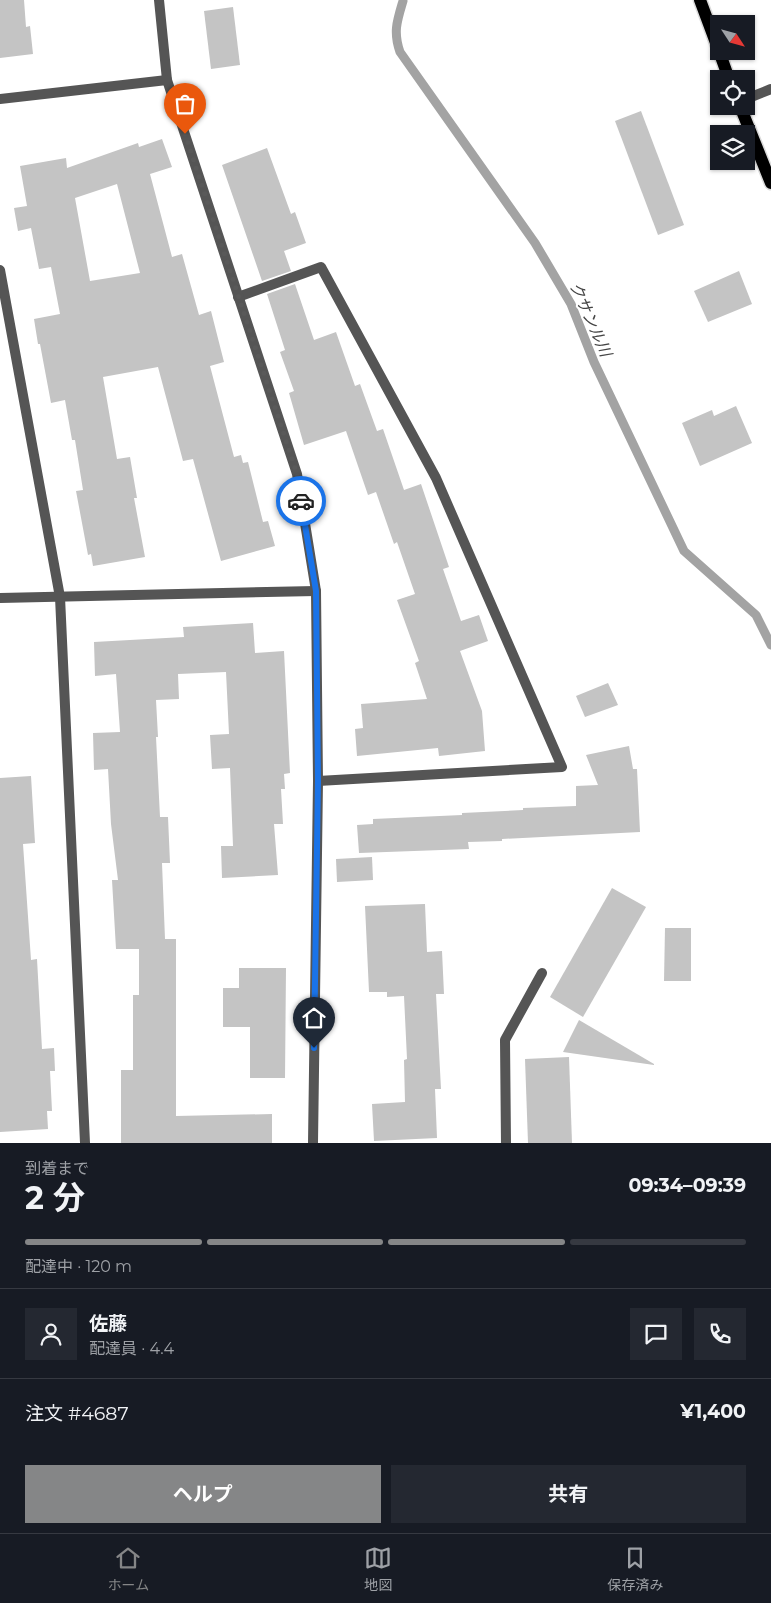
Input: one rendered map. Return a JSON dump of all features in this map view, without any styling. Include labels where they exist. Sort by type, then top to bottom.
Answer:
[{"type":"main road","points":[[700,0],[710,27]]},
{"type":"main road","points":[[744,115],[771,183]]},
{"type":"street","points":[[160,0],[167,80],[297,474],[316,591],[318,781],[313,1143]]},
{"type":"street","points":[[0,99],[167,80]]},
{"type":"street","points":[[755,95],[771,89]]},
{"type":"street","points":[[238,297],[321,267],[436,478],[562,767],[318,781]]},
{"type":"street","points":[[0,270],[60,597],[85,1143]]},
{"type":"street","points":[[0,598],[316,591]]},
{"type":"street","points":[[506,1143],[505,1040],[542,973]]},
{"type":"building","points":[[0,0],[24,0],[26,27],[30,26],[33,54],[0,58]]},
{"type":"building","points":[[233,7],[240,65],[211,69],[204,11]]},
{"type":"building","points":[[641,111],[684,225],[658,235],[615,121]]},
{"type":"building","points":[[162,139],[172,167],[150,174],[172,257],[182,254],[199,315],[211,311],[224,362],[210,366],[234,457],[241,455],[243,463],[248,462],[263,522],[268,521],[275,546],[221,561],[193,459],[183,461],[158,367],[103,377],[117,459],[130,457],[137,498],[134,498],[145,557],[93,566],[91,554],[88,555],[76,491],[83,490],[75,440],[72,440],[65,400],[51,403],[40,344],[38,344],[34,319],[60,314],[51,267],[39,269],[31,228],[18,231],[14,208],[27,206],[20,166],[66,158],[67,168],[138,143],[139,147]],"holes":[[[117,184],[140,273],[90,281],[75,198]]]},
{"type":"building","points":[[267,148],[291,214],[295,212],[306,243],[284,251],[291,271],[262,281],[222,165]]},
{"type":"building","points":[[739,271],[752,304],[708,322],[694,291]]},
{"type":"building","points":[[295,284],[314,340],[336,332],[355,386],[360,384],[377,431],[383,429],[404,490],[421,484],[449,567],[443,569],[461,621],[479,615],[488,641],[460,651],[482,711],[485,751],[439,756],[438,748],[357,756],[355,729],[363,728],[361,704],[427,699],[415,663],[419,661],[397,600],[415,594],[397,542],[394,544],[376,492],[368,495],[346,431],[304,445],[289,393],[294,391],[280,352],[285,350],[267,294]]},
{"type":"building","points":[[736,406],[752,443],[700,466],[682,423],[712,410],[714,416]]},
{"type":"building","points":[[253,623],[255,653],[284,651],[290,773],[284,774],[285,789],[281,789],[283,824],[274,824],[278,875],[222,878],[221,846],[233,846],[230,768],[212,769],[210,735],[229,734],[226,672],[178,674],[179,699],[156,700],[158,737],[156,737],[160,817],[168,817],[170,863],[162,863],[165,939],[176,939],[176,1116],[272,1114],[272,1143],[121,1143],[121,1070],[133,1070],[133,995],[139,995],[139,949],[116,949],[112,880],[118,880],[111,824],[108,769],[94,770],[93,733],[120,732],[116,674],[95,676],[94,642],[184,637],[183,627]]},
{"type":"building","points":[[608,683],[618,705],[585,717],[576,696]]},
{"type":"building","points":[[629,746],[633,769],[637,769],[640,832],[468,842],[469,849],[359,853],[357,825],[373,824],[373,819],[462,815],[462,813],[523,810],[523,808],[576,806],[576,786],[598,785],[586,755]]},
{"type":"building","points":[[31,776],[35,843],[23,844],[31,960],[37,959],[42,1049],[54,1048],[55,1071],[50,1071],[52,1111],[47,1111],[48,1129],[0,1132],[0,778]]},
{"type":"building","points":[[372,857],[373,880],[337,882],[336,859]]},
{"type":"building","points":[[612,888],[646,907],[583,1017],[550,997]]},
{"type":"building","points":[[425,904],[427,952],[442,951],[444,994],[436,994],[441,1089],[435,1089],[437,1138],[374,1141],[372,1104],[405,1102],[404,1060],[407,1059],[404,996],[387,997],[387,992],[369,992],[365,906]]},
{"type":"building","points":[[665,928],[691,928],[691,981],[664,981]]},
{"type":"building","points":[[239,968],[286,968],[285,1078],[250,1078],[250,1027],[223,1027],[223,988],[239,988]]},
{"type":"building","points":[[579,1020],[654,1064],[654,1065],[563,1052]]},
{"type":"building","points":[[569,1057],[572,1143],[528,1143],[525,1059]]},
{"type":"waterway","name":"クサンル川","points":[[403,1],[397,26],[400,52],[535,243],[571,304],[594,362],[684,551],[756,615],[771,645]]},
{"type":"way so far","points":[[185,134],[297,474],[301,501]]},
{"type":"route","points":[[301,501],[316,591],[318,781],[314,1048]]}]
